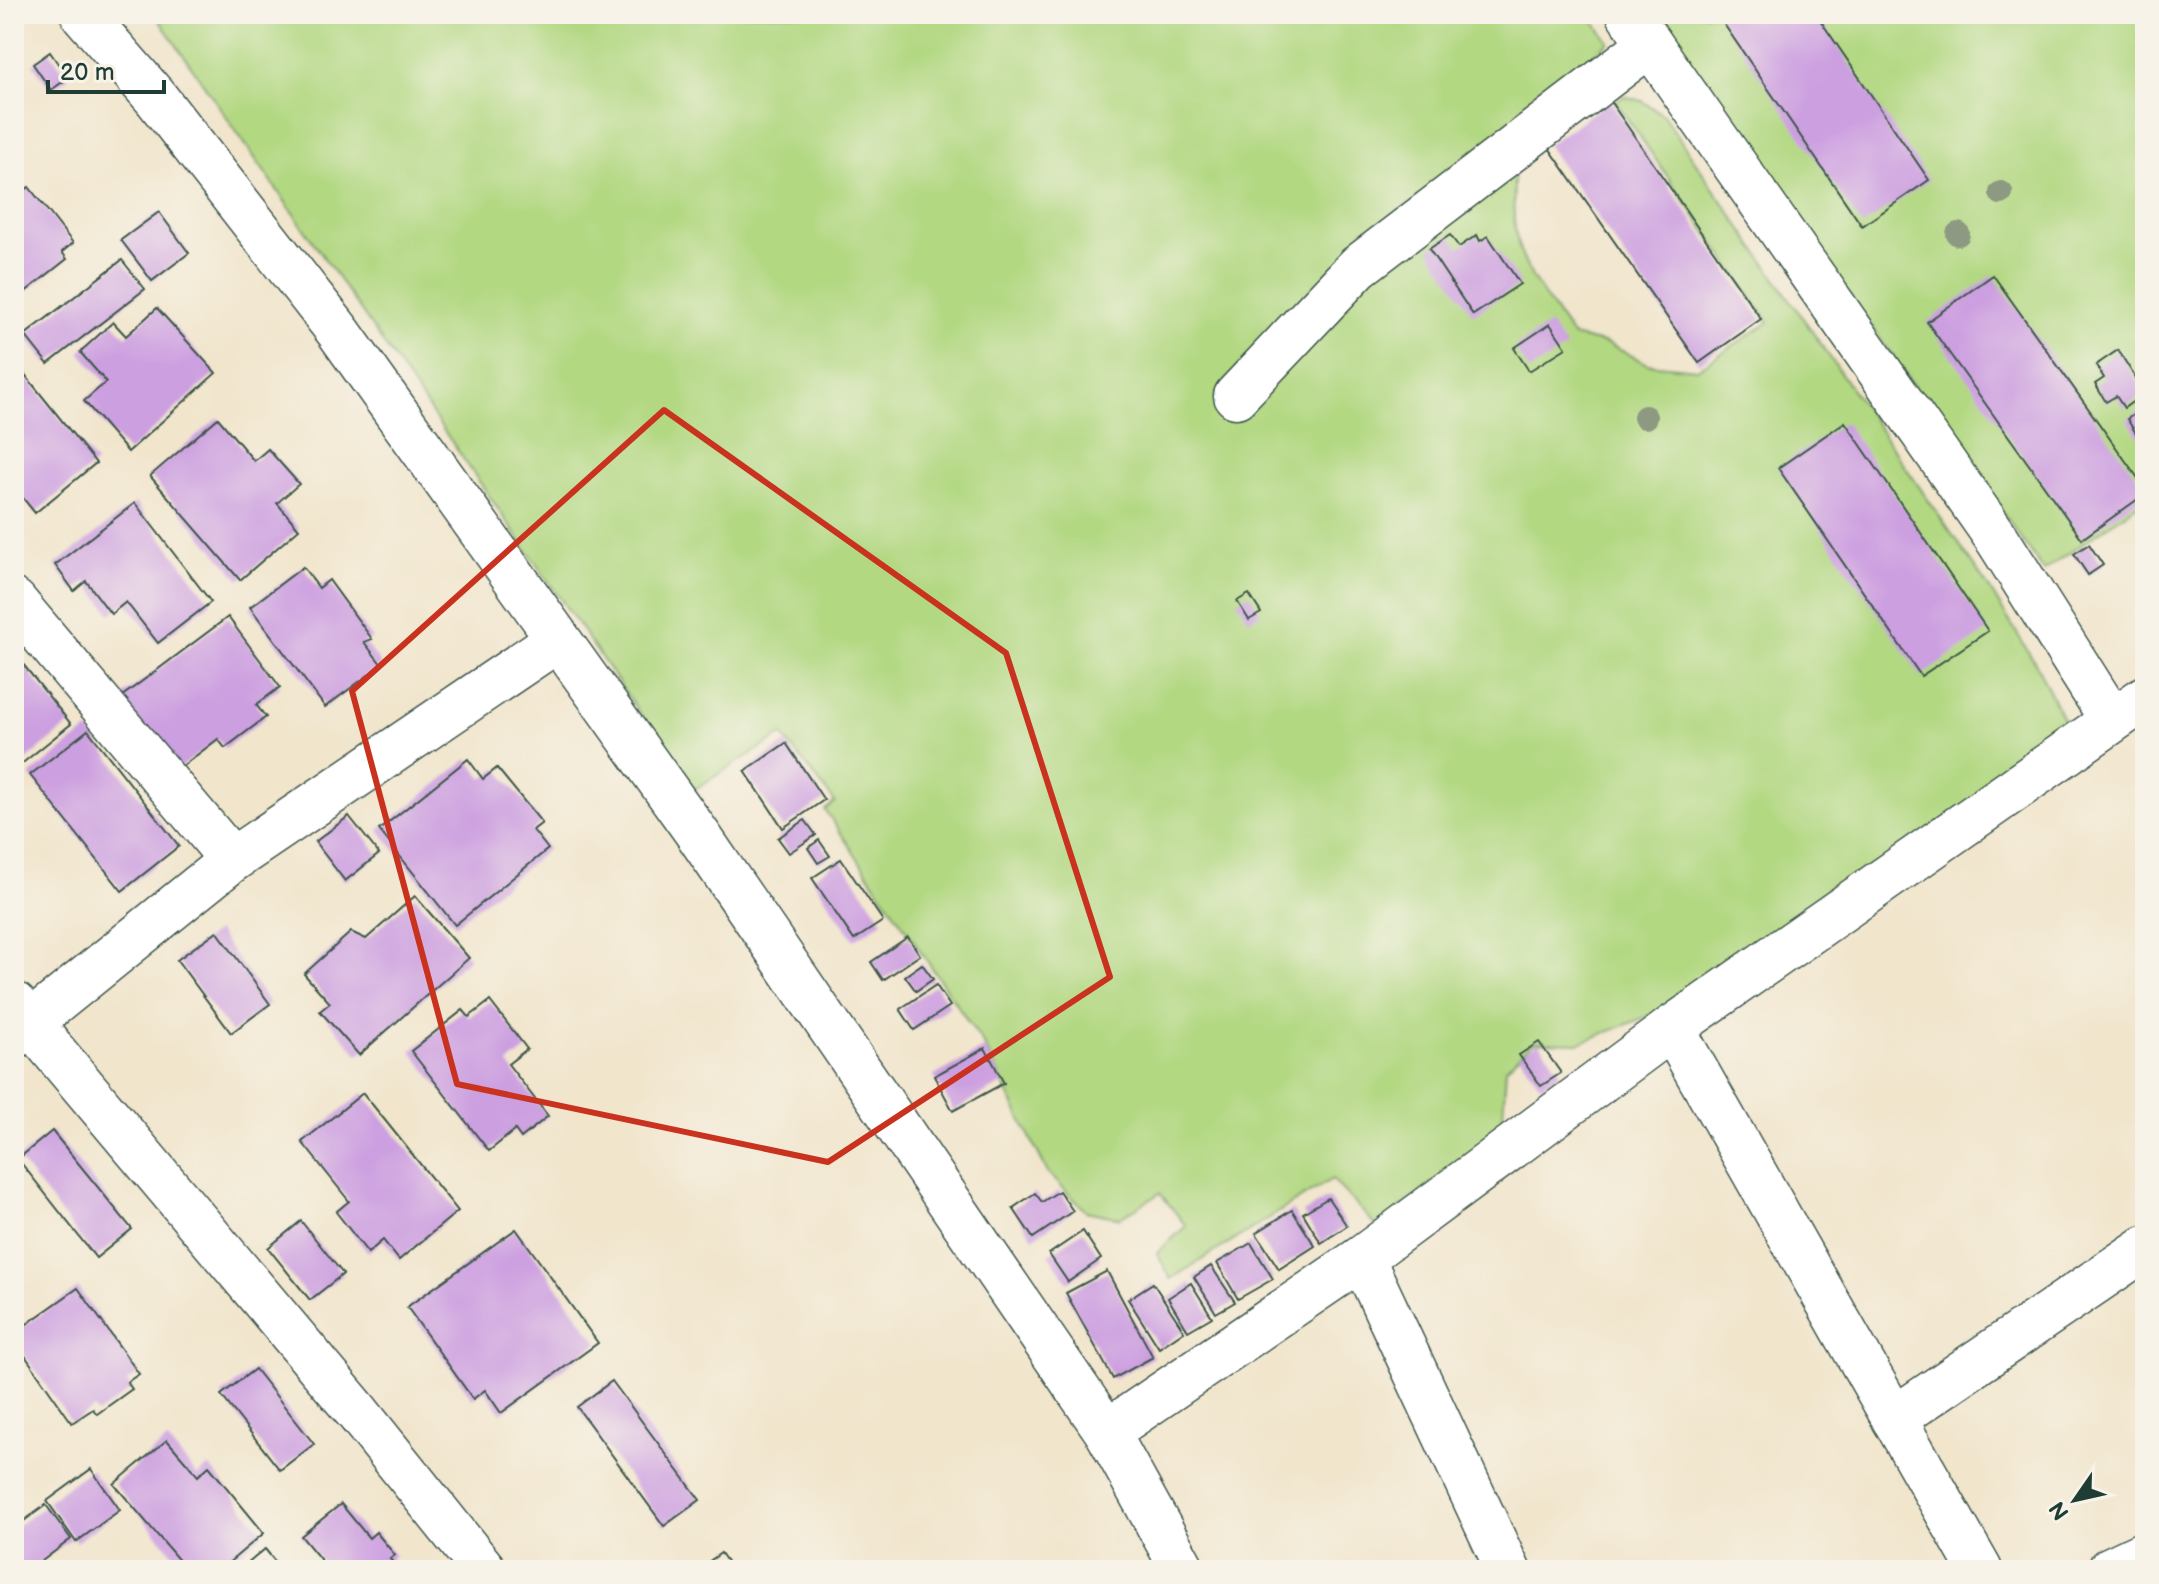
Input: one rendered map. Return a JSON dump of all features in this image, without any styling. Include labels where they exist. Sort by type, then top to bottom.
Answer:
[{"type":"street","points":[[83,14],[156,98],[338,331],[697,833],[1107,1432],[1183,1570]]},
{"type":"street","points":[[1107,1432],[1362,1258],[1672,1028],[2128,709],[1990,528],[1640,29],[1358,267],[1236,396]]},
{"type":"street","points":[[14,601],[232,860]]},
{"type":"street","points":[[484,1570],[358,1413],[19,1021],[232,860],[557,640]]},
{"type":"street","points":[[1672,1028],[1980,1570]]},
{"type":"street","points":[[1894,1419],[2145,1248]]},
{"type":"street","points":[[1362,1258],[1508,1570]]},
{"type":"street","points":[[2109,1570],[2145,1553]]},
{"type":"highlighted area","points":[[664,410],[1006,653],[1110,977],[828,1162],[457,1084],[352,691]]},
{"type":"green space","points":[[155,14],[1589,14],[1609,42],[1513,124],[1517,240],[1522,256],[1545,297],[1572,336],[1608,344],[1648,364],[1697,369],[1769,322],[1615,101],[1624,96],[1642,101],[1663,115],[1991,591],[2037,666],[2064,721],[2027,773],[1715,990],[1579,1043],[1534,1042],[1506,1068],[1502,1132],[1376,1226],[1332,1179],[1171,1279],[1157,1253],[1186,1226],[1160,1193],[1120,1218],[1086,1211],[1048,1173],[984,1045],[825,810],[835,802],[782,735],[693,790]]},
{"type":"green space","points":[[1651,14],[2145,14],[2145,499],[2044,571]]},
{"type":"building","points":[[1717,14],[1816,14],[1929,180],[1862,226]]},
{"type":"building","points":[[50,52],[68,78],[51,90],[33,64]]},
{"type":"building","points":[[1610,101],[1761,319],[1699,363],[1547,145]]},
{"type":"building","points":[[29,187],[73,243],[62,252],[67,259],[20,296],[14,288],[14,199]]},
{"type":"building","points":[[159,212],[189,253],[152,281],[121,240]]},
{"type":"building","points":[[1450,235],[1459,247],[1477,235],[1480,241],[1488,236],[1520,284],[1473,315],[1429,249]]},
{"type":"building","points":[[122,260],[145,289],[48,364],[25,335]]},
{"type":"building","points":[[1993,275],[2145,488],[2145,494],[2082,539],[1927,322]]},
{"type":"building","points":[[157,308],[216,373],[128,452],[84,401],[106,382],[80,352],[113,322],[126,336]]},
{"type":"building","points":[[1550,324],[1566,348],[1529,371],[1514,348]]},
{"type":"building","points":[[2118,350],[2145,393],[2124,408],[2116,396],[2106,402],[2095,384],[2104,378],[2096,365]]},
{"type":"building","points":[[14,361],[96,463],[35,513],[14,487]]},
{"type":"building","points":[[2145,407],[2145,435],[2139,438],[2127,419]]},
{"type":"building","points":[[218,418],[254,461],[268,449],[299,484],[277,503],[299,529],[240,580],[150,476]]},
{"type":"building","points":[[1845,422],[1988,631],[1921,676],[1778,468]]},
{"type":"building","points":[[135,503],[211,602],[158,643],[126,602],[111,614],[86,581],[74,591],[55,565]]},
{"type":"building","points":[[2089,544],[2103,565],[2088,575],[2074,554]]},
{"type":"building","points":[[303,567],[319,588],[329,580],[372,639],[364,642],[382,665],[325,707],[250,607]]},
{"type":"building","points":[[1249,594],[1261,613],[1249,620],[1237,601]]},
{"type":"building","points":[[228,617],[280,687],[256,705],[266,717],[225,748],[218,739],[172,774],[117,700]]},
{"type":"building","points":[[14,653],[71,724],[14,770]]},
{"type":"building","points":[[88,730],[179,846],[122,891],[30,775]]},
{"type":"building","points":[[786,743],[824,800],[783,828],[745,771]]},
{"type":"building","points":[[468,759],[483,779],[497,768],[542,823],[533,830],[548,849],[455,925],[379,830]]},
{"type":"building","points":[[349,816],[379,854],[345,881],[315,842]]},
{"type":"building","points":[[805,820],[816,835],[789,853],[778,838]]},
{"type":"building","points":[[819,840],[830,856],[818,863],[808,848]]},
{"type":"building","points":[[841,859],[883,921],[854,940],[812,878]]},
{"type":"building","points":[[415,896],[469,958],[359,1055],[320,1011],[330,1003],[304,974],[351,932],[366,939]]},
{"type":"building","points":[[217,931],[270,1004],[231,1033],[177,960]]},
{"type":"building","points":[[908,937],[920,955],[883,980],[871,962]]},
{"type":"building","points":[[922,964],[933,979],[916,991],[905,976]]},
{"type":"building","points":[[936,985],[950,1006],[914,1030],[900,1009]]},
{"type":"building","points":[[490,1001],[527,1049],[508,1064],[548,1116],[521,1138],[515,1130],[489,1151],[411,1051],[463,1010],[469,1017]]},
{"type":"building","points":[[1539,1042],[1561,1073],[1541,1086],[1519,1055]]},
{"type":"building","points":[[985,1048],[1004,1083],[953,1111],[934,1076]]},
{"type":"building","points":[[363,1093],[458,1211],[399,1260],[383,1240],[368,1253],[336,1212],[349,1201],[302,1142]]},
{"type":"building","points":[[52,1131],[132,1229],[96,1258],[18,1159]]},
{"type":"building","points":[[1059,1191],[1073,1211],[1033,1238],[1013,1208],[1035,1193],[1042,1202]]},
{"type":"building","points":[[1328,1198],[1347,1226],[1321,1243],[1303,1213]]},
{"type":"building","points":[[1292,1210],[1315,1246],[1279,1269],[1256,1233]]},
{"type":"building","points":[[301,1221],[343,1274],[310,1300],[268,1248]]},
{"type":"building","points":[[516,1229],[598,1343],[501,1413],[485,1390],[473,1399],[407,1307]]},
{"type":"building","points":[[1083,1231],[1101,1259],[1068,1282],[1049,1254]]},
{"type":"building","points":[[1251,1243],[1273,1279],[1238,1299],[1217,1263]]},
{"type":"building","points":[[1211,1266],[1235,1302],[1216,1313],[1194,1277]]},
{"type":"building","points":[[1107,1271],[1153,1357],[1113,1379],[1066,1293]]},
{"type":"building","points":[[1153,1283],[1184,1331],[1159,1348],[1128,1299]]},
{"type":"building","points":[[1191,1283],[1212,1317],[1188,1331],[1168,1298]]},
{"type":"building","points":[[78,1288],[139,1374],[127,1382],[132,1389],[97,1414],[93,1409],[72,1423],[14,1340],[14,1333]]},
{"type":"building","points":[[255,1369],[314,1444],[280,1470],[221,1395]]},
{"type":"building","points":[[612,1381],[700,1500],[664,1526],[577,1407]]},
{"type":"building","points":[[167,1440],[198,1476],[209,1466],[264,1533],[220,1570],[187,1570],[114,1484]]},
{"type":"building","points":[[91,1469],[120,1510],[76,1542],[47,1501]]},
{"type":"building","points":[[341,1504],[369,1538],[376,1532],[395,1555],[390,1559],[400,1570],[329,1570],[301,1536]]},
{"type":"building","points":[[46,1505],[71,1539],[30,1570],[14,1570],[14,1528]]},
{"type":"building","points":[[265,1549],[282,1570],[240,1570]]},
{"type":"building","points":[[721,1553],[733,1570],[697,1570]]}]
